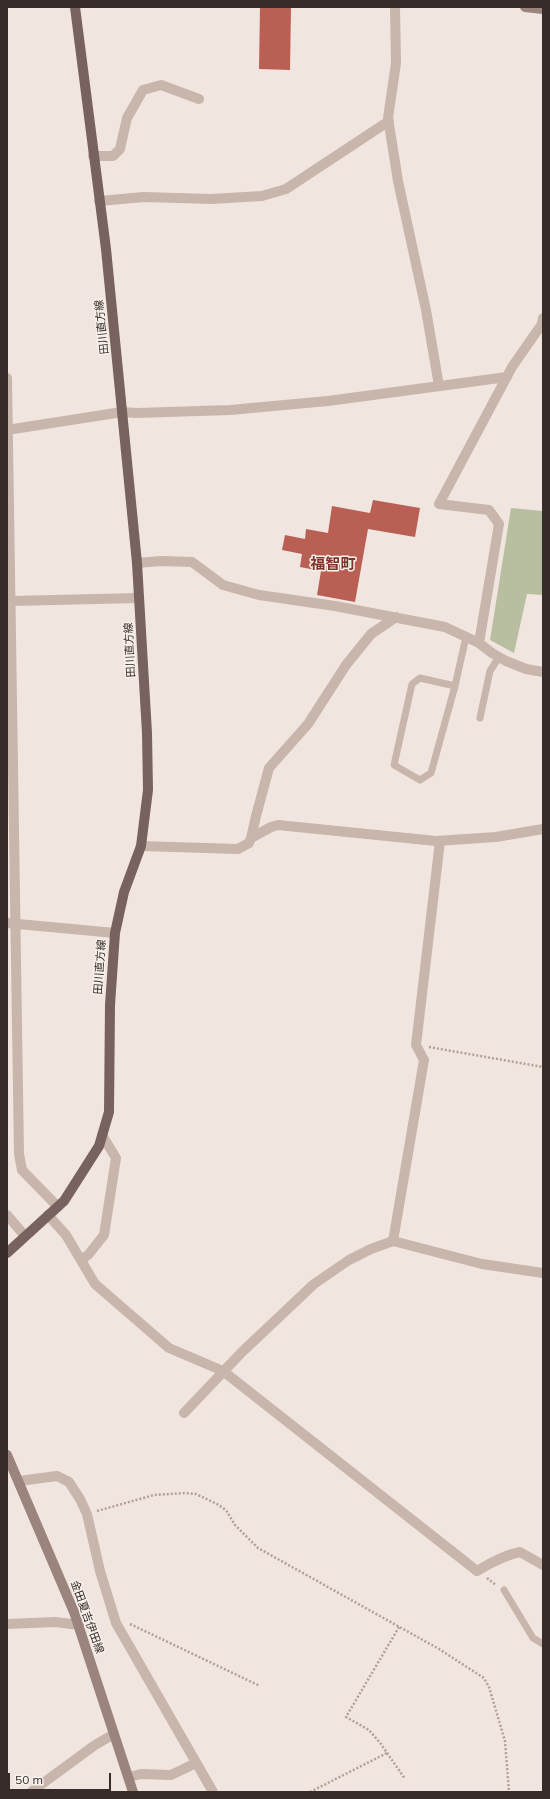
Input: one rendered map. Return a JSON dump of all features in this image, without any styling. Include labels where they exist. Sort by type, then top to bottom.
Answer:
[{"type":"main road","name":"田川直方線","points":[[7,1253],[64,1201],[99,1146],[109,1112],[110,1005],[115,933],[124,892],[141,846],[148,790],[147,733],[137,563],[106,249],[75,7]]},
{"type":"main road","points":[[525,7],[543,9]]},
{"type":"main road","name":"金田夏吉伊田線","points":[[7,1455],[79,1625],[133,1792]]},
{"type":"street","points":[[395,7],[396,62],[389,121],[398,181],[426,310],[439,386]]},
{"type":"street","points":[[93,156],[113,156],[120,149],[127,118],[143,90],[161,85],[199,99]]},
{"type":"street","points":[[99,201],[144,197],[211,198],[255,196],[286,189],[389,121]]},
{"type":"street","points":[[479,643],[499,524],[488,510],[439,504],[507,377],[543,322]]},
{"type":"street","points":[[8,430],[122,412],[138,413],[238,409],[328,401],[507,377]]},
{"type":"street","points":[[7,378],[11,601],[11,923],[19,1154],[22,1170],[58,1206]]},
{"type":"street","points":[[137,563],[161,561],[192,562],[223,585],[240,591],[396,617],[445,627],[479,643],[499,657],[526,670],[543,672]]},
{"type":"street","points":[[11,601],[139,598]]},
{"type":"street","points":[[141,846],[238,849],[248,843],[251,838],[269,768],[308,724],[346,666],[371,634],[396,617]]},
{"type":"street","points":[[251,838],[271,827],[278,825],[440,841],[496,837],[543,829]]},
{"type":"street","points":[[393,1241],[424,1060],[416,1045],[440,841]]},
{"type":"street","points":[[11,923],[115,933]]},
{"type":"street","points":[[81,1260],[88,1255],[104,1235],[116,1158],[102,1135]]},
{"type":"street","points":[[48,1215],[66,1235],[95,1284],[169,1348],[223,1371],[477,1571],[489,1564],[520,1552],[543,1565]]},
{"type":"street","points":[[7,1216],[25,1236]]},
{"type":"street","points":[[184,1413],[223,1371],[314,1284],[349,1260],[371,1249],[393,1241],[482,1264],[543,1272]]},
{"type":"street","points":[[19,1481],[57,1476],[69,1482],[80,1499],[87,1514],[100,1571],[116,1623],[213,1792]]},
{"type":"street","points":[[7,1624],[55,1622],[79,1625]]},
{"type":"street","points":[[31,1792],[95,1745],[114,1734]]},
{"type":"street","points":[[129,1777],[141,1774],[171,1775],[196,1763]]},
{"type":"lane","points":[[455,686],[420,678],[412,684],[394,765],[420,780],[431,773],[455,686],[466,637]]},
{"type":"lane","points":[[480,718],[490,671],[499,657]]},
{"type":"lane","points":[[504,1590],[533,1638],[543,1644]]},
{"type":"path","points":[[416,1045],[543,1067]]},
{"type":"path","points":[[87,1514],[154,1495],[184,1493],[196,1494],[226,1510],[236,1525],[258,1548],[439,1650],[484,1678],[489,1687],[505,1741],[509,1792]]},
{"type":"path","points":[[477,1571],[504,1590]]},
{"type":"path","points":[[116,1623],[124,1621],[260,1686]]},
{"type":"path","points":[[399,1627],[346,1717],[369,1730],[405,1779]]},
{"type":"path","points":[[310,1792],[387,1753]]},
{"type":"green space","points":[[511,508],[543,511],[543,595],[527,594],[514,653],[490,640]]},
{"type":"building","points":[[260,7],[291,7],[290,70],[259,69]]},
{"type":"building","points":[[373,500],[420,508],[415,537],[368,529],[355,602],[317,595],[321,571],[300,567],[302,554],[282,550],[285,535],[305,539],[306,529],[328,533],[332,506],[370,513]]},
{"type":"district","name":"福智町","points":[[333,564]]}]
